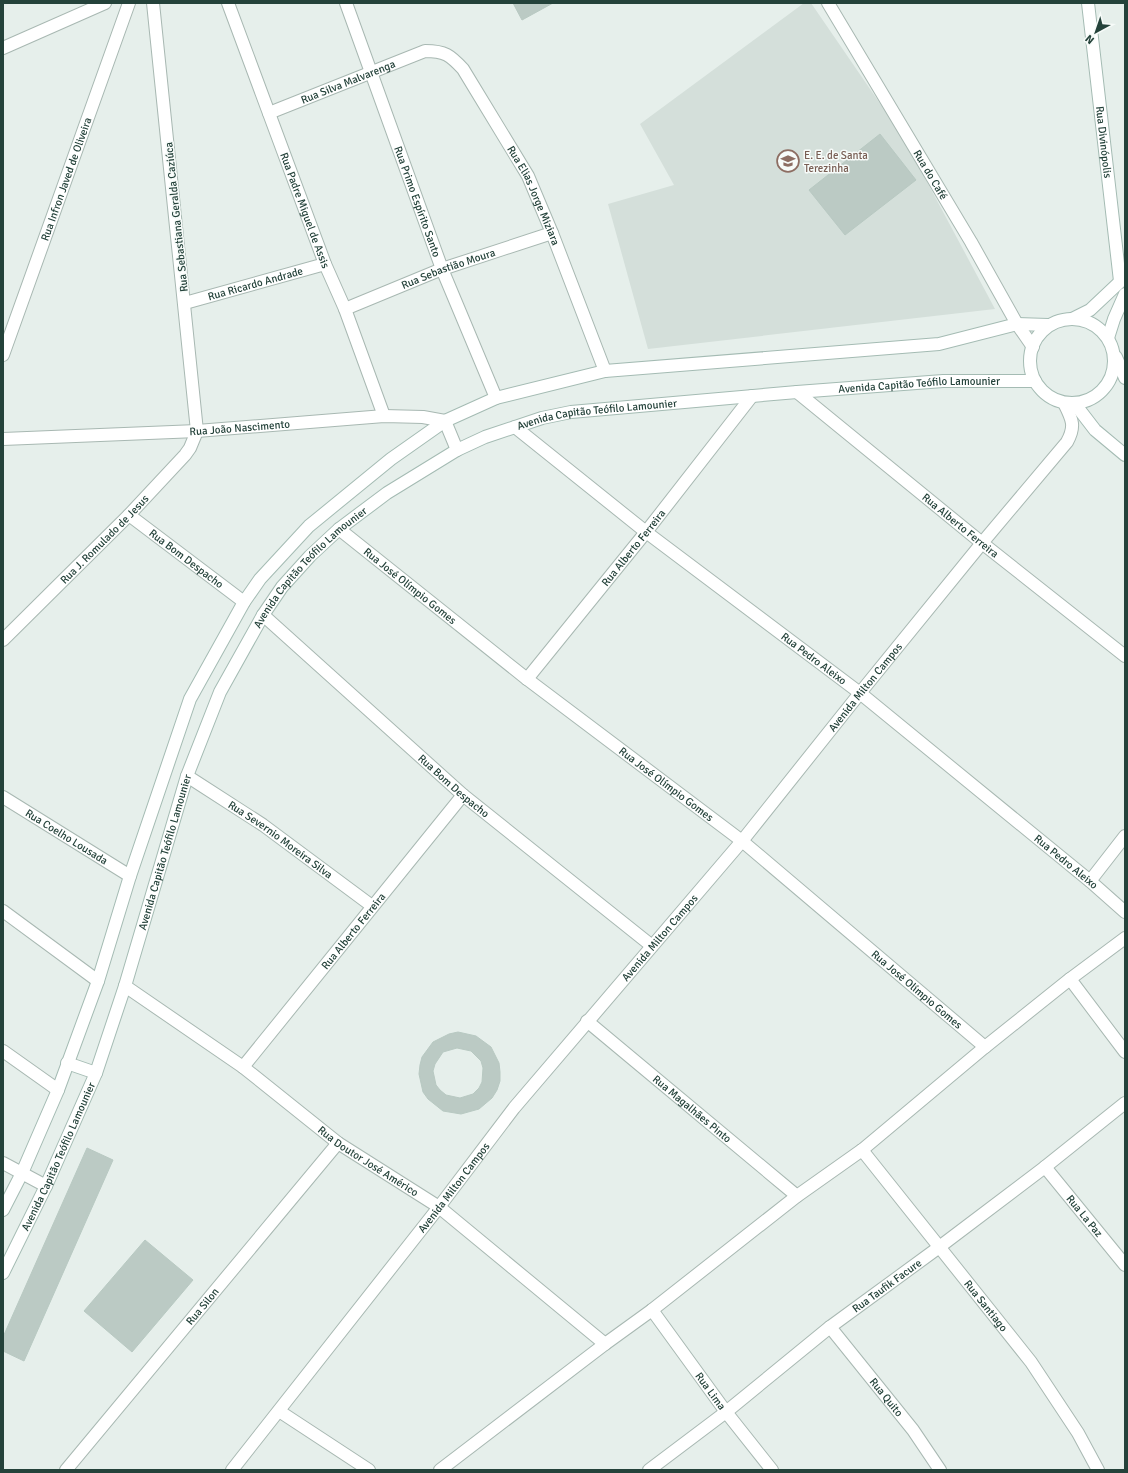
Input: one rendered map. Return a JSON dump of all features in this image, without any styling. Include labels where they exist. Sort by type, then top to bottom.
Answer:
[{"type":"street","points":[[3,48],[105,3]]},
{"type":"street","name":"Rua Infron Javed de Oliveira","points":[[3,355],[129,3]]},
{"type":"street","name":"Rua Sebastiana Geralda Caziúca","points":[[153,3],[185,302],[197,431]]},
{"type":"street","name":"Rua Padre Miguel de Assis","points":[[228,3],[325,264],[345,310],[384,416]]},
{"type":"street","name":"Rua Primo Espírito Santo","points":[[346,3],[442,270],[496,398]]},
{"type":"street","name":"Rua do Café","points":[[828,3],[1033,347]]},
{"type":"street","name":"Rua Divinópolis","points":[[1088,3],[1122,279]]},
{"type":"street","name":"Rua Silva Malvarenga","points":[[270,113],[426,51]]},
{"type":"street","name":"Rua Elias Jorge Miziara","points":[[426,51],[438,51],[448,55],[463,69],[528,176],[552,233],[605,371]]},
{"type":"street","name":"Rua Sebastião Moura","points":[[345,310],[442,270],[552,233]]},
{"type":"street","name":"Rua Ricardo Andrade","points":[[185,302],[325,264]]},
{"type":"street","points":[[1072,319],[1090,310],[1122,279]]},
{"type":"street","points":[[1108,338],[1114,319],[1125,294]]},
{"type":"street","points":[[1114,354],[1115,368],[1110,382],[1101,393],[1089,401],[1069,404],[1047,396],[1040,389],[1031,371],[1030,359],[1038,336],[1048,325],[1058,321],[1072,319],[1086,321],[1098,328],[1108,338],[1125,378]]},
{"type":"street","name":"Avenida Capitão Teófilo Lamounier","points":[[3,1210],[22,1173],[58,1090],[98,981],[130,876],[190,699],[244,602],[260,579],[309,526],[391,459],[445,421],[496,398],[605,371],[939,344],[1018,324],[1048,325]]},
{"type":"street","name":"Avenida Capitão Teófilo Lamounier","points":[[3,1273],[46,1186],[96,1072],[125,986],[187,776],[220,692],[263,615],[282,587],[310,556],[339,529],[387,493],[457,450],[485,437],[542,418],[572,412],[943,381],[1035,381]]},
{"type":"street","name":"Rua Alberto Ferreira","points":[[797,392],[982,543],[1125,656]]},
{"type":"street","name":"Rua Alberto Ferreira","points":[[527,679],[646,532],[752,396]]},
{"type":"street","points":[[1069,404],[1094,430],[1125,454]]},
{"type":"street","name":"Avenida Milton Campos","points":[[232,1470],[439,1207],[514,1108],[742,841],[982,543],[1067,442],[1073,426],[1069,404]]},
{"type":"street","name":"Rua João Nascimento","points":[[3,439],[197,431],[384,416],[423,417],[445,421]]},
{"type":"street","points":[[445,421],[457,450]]},
{"type":"street","name":"Rua Pedro Aleixo","points":[[515,427],[646,532],[860,693],[1090,881],[1125,912]]},
{"type":"street","name":"Rua J. Romulado de Jesus","points":[[3,640],[129,515],[190,448],[197,431]]},
{"type":"street","name":"Rua Bom Despacho","points":[[129,515],[244,602]]},
{"type":"street","name":"Rua José Olímpio Gomes","points":[[339,529],[527,679],[742,841],[985,1047]]},
{"type":"street","name":"Rua Bom Despacho","points":[[263,615],[463,795],[652,946]]},
{"type":"street","name":"Rua Severnio Moreira Silva","points":[[187,776],[263,825],[372,906]]},
{"type":"street","name":"Rua Alberto Ferreira","points":[[243,1066],[463,795]]},
{"type":"street","name":"Rua Coelho Lousada","points":[[3,797],[130,876]]},
{"type":"street","points":[[1090,881],[1125,836]]},
{"type":"street","points":[[3,911],[98,981]]},
{"type":"street","points":[[440,1470],[652,1310],[797,1196],[862,1150],[985,1047],[1070,979],[1125,938]]},
{"type":"street","points":[[1070,979],[1125,1052]]},
{"type":"street","name":"Rua Doutor José Américo","points":[[125,986],[243,1066],[338,1143],[439,1207],[605,1344]]},
{"type":"street","name":"Rua Magalhães Pinto","points":[[587,1021],[797,1196]]},
{"type":"street","points":[[3,1051],[58,1090]]},
{"type":"street","points":[[67,1064],[96,1072]]},
{"type":"street","name":"Rua Taufik Facure","points":[[649,1470],[726,1412],[830,1327],[1045,1167],[1125,1103]]},
{"type":"street","name":"Rua Silon","points":[[66,1470],[338,1143]]},
{"type":"street","name":"Rua Santiago","points":[[862,1150],[938,1248],[1031,1362],[1078,1433],[1098,1470]]},
{"type":"street","points":[[3,1163],[46,1186]]},
{"type":"street","name":"Rua La Paz","points":[[1045,1167],[1125,1265]]},
{"type":"street","name":"Rua Lima","points":[[652,1310],[726,1412],[772,1470]]},
{"type":"street","name":"Rua Quito","points":[[830,1327],[913,1430],[940,1470]]},
{"type":"street","points":[[279,1410],[369,1470]]},
{"type":"shaded area","name":"E. E. de Santa Terezinha","points":[[804,3],[811,3],[903,137],[995,309],[648,349],[608,204],[674,185],[640,124]]},
{"type":"building","points":[[513,3],[553,3],[522,20]]},
{"type":"building","points":[[880,134],[916,180],[845,235],[809,190]]},
{"type":"building","points":[[458,1032],[476,1036],[491,1047],[499,1063],[500,1081],[492,1098],[479,1109],[461,1114],[443,1111],[428,1099],[423,1092],[419,1074],[422,1057],[433,1042],[449,1034]],"holes":[[[457,1048],[471,1051],[481,1061],[483,1068],[482,1082],[479,1088],[473,1094],[460,1098],[446,1095],[436,1085],[433,1071],[435,1064],[443,1052]]]},
{"type":"building","points":[[87,1148],[113,1160],[24,1361],[3,1351],[3,1337]]},
{"type":"building","points":[[145,1240],[193,1280],[132,1352],[84,1311]]},
{"type":"place","name":"E. E. de Santa Terezinha","points":[[788,161]]}]
